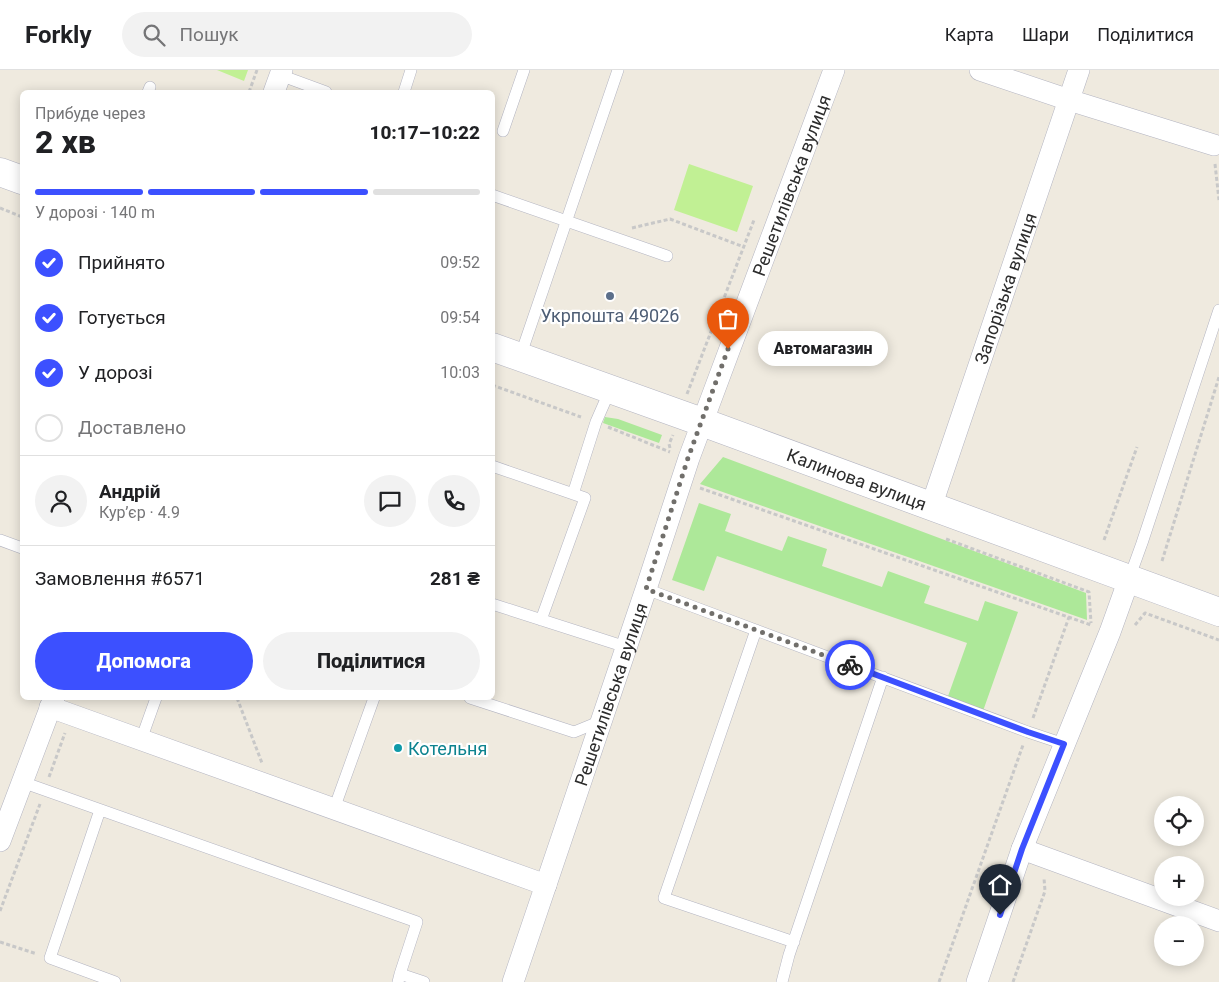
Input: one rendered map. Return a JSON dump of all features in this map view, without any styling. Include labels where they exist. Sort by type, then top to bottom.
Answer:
[{"type":"main road","points":[[0,172],[20,179]]},
{"type":"main road","name":"Калинова вулиця","points":[[495,348],[1219,612]]},
{"type":"street","name":"Решетилівська вулиця","points":[[513,982],[646,589],[688,458],[834,70]]},
{"type":"street","name":"Запорізька вулиця","points":[[931,506],[1079,70]]},
{"type":"street","points":[[986,72],[1214,145]]},
{"type":"street","points":[[977,982],[1022,849],[1110,632],[1129,579]]},
{"type":"street","points":[[0,841],[52,702],[141,740],[546,885]]},
{"type":"street","points":[[1022,849],[1219,921]]},
{"type":"lane","points":[[405,90],[411,70]]},
{"type":"lane","points":[[503,131],[524,70]]},
{"type":"lane","points":[[520,357],[618,70]]},
{"type":"lane","points":[[278,79],[319,90]]},
{"type":"lane","points":[[495,196],[667,256]]},
{"type":"lane","points":[[1129,579],[1219,310]]},
{"type":"lane","points":[[573,494],[596,422],[610,390]]},
{"type":"lane","points":[[495,467],[585,498],[541,620]]},
{"type":"lane","points":[[0,540],[20,547]]},
{"type":"lane","points":[[646,589],[1064,744]]},
{"type":"lane","points":[[495,605],[626,647]]},
{"type":"lane","points":[[756,630],[664,898],[794,942]]},
{"type":"lane","points":[[782,982],[883,678]]},
{"type":"lane","points":[[141,740],[155,700]]},
{"type":"lane","points":[[334,809],[373,700]]},
{"type":"lane","points":[[476,700],[574,732],[601,722]]},
{"type":"lane","points":[[22,782],[417,922],[399,978],[424,982]]},
{"type":"lane","points":[[100,810],[50,958],[115,982]]},
{"type":"path","points":[[250,90],[256,70]]},
{"type":"path","points":[[1214,145],[1219,200]]},
{"type":"path","points":[[0,208],[20,215]]},
{"type":"path","points":[[630,228],[670,219],[744,247]]},
{"type":"path","points":[[688,390],[754,219]]},
{"type":"path","points":[[1162,561],[1219,377]]},
{"type":"path","points":[[1104,540],[1137,447]]},
{"type":"path","points":[[693,486],[1091,625],[1089,592],[942,537]]},
{"type":"path","points":[[1110,632],[1124,638],[1145,613],[1219,640]]},
{"type":"path","points":[[939,982],[1069,617]]},
{"type":"path","points":[[238,700],[271,787]]},
{"type":"path","points":[[1013,982],[1045,891],[1042,856]]},
{"type":"path","points":[[0,942],[50,958]]},
{"type":"green space","points":[[217,70],[248,70],[244,81]]},
{"type":"green space","points":[[689,164],[753,186],[737,232],[674,210]]},
{"type":"green space","points":[[605,417],[618,419],[662,435],[659,443],[603,423]]},
{"type":"green space","points":[[723,457],[1086,593],[1087,620],[700,484]]},
{"type":"green space","points":[[699,503],[731,514],[725,531],[782,551],[788,536],[827,549],[822,566],[882,587],[888,571],[930,586],[924,603],[978,621],[985,601],[1018,612],[983,711],[947,699],[967,643],[717,556],[704,591],[672,580]]},
{"type":"way so far","points":[[728,349],[688,458],[646,589],[850,665]]},
{"type":"place","name":"Укрпошта 49026","points":[[610,296]]},
{"type":"place","name":"Автомагазин","points":[[728,349]]},
{"type":"place","name":"Котельня","points":[[398,748]]},
{"type":"route","points":[[850,665],[1064,744],[1022,849],[1000,915]]}]
